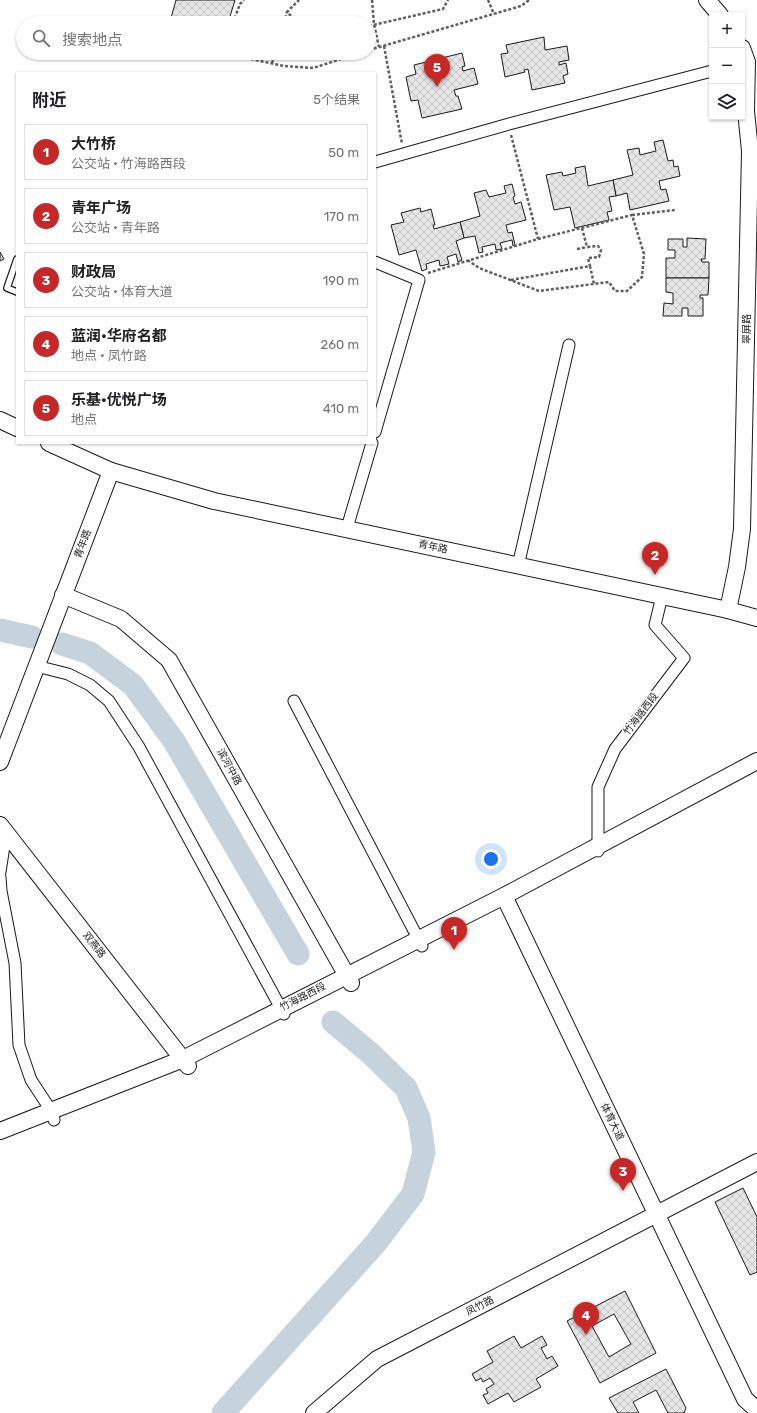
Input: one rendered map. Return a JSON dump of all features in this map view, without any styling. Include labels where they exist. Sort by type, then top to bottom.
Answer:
[{"type":"street","points":[[707,0],[717,12]]},
{"type":"street","points":[[376,162],[509,124],[709,72]]},
{"type":"street","name":"翠屏路","points":[[728,610],[737,567],[742,529],[752,278],[750,151],[745,84]]},
{"type":"street","points":[[376,262],[419,280],[376,429]]},
{"type":"street","points":[[518,566],[569,345]]},
{"type":"street","points":[[0,420],[16,428]]},
{"type":"street","name":"青年路","points":[[50,444],[111,471],[214,501],[728,610],[757,618]]},
{"type":"street","points":[[347,528],[372,444]]},
{"type":"street","name":"青年路","points":[[36,666],[111,471]]},
{"type":"street","name":"滨河中路","points":[[63,596],[121,619],[169,660],[348,979]]},
{"type":"street","name":"竹海路西段","points":[[598,849],[598,787],[615,749],[684,658],[655,626],[662,596]]},
{"type":"street","points":[[0,762],[36,666],[68,674],[90,684],[109,701],[139,747],[282,1012]]},
{"type":"street","points":[[294,701],[420,943]]},
{"type":"street","name":"竹海路西段","points":[[0,1139],[185,1062],[505,899],[757,761]]},
{"type":"street","name":"竹海路西段","points":[[598,849],[757,769]]},
{"type":"street","points":[[0,872],[3,829]]},
{"type":"street","name":"双燕路","points":[[3,829],[185,1062]]},
{"type":"street","points":[[0,877],[1,891],[15,963],[19,1045],[31,1080],[53,1116]]},
{"type":"street","name":"体育大道","points":[[505,899],[745,1399],[757,1410]]},
{"type":"street","name":"竹海路西段","points":[[0,1131],[53,1116]]},
{"type":"street","name":"凤竹路","points":[[314,1413],[377,1360],[757,1162]]},
{"type":"lane","points":[[16,262],[7,288],[16,292]]},
{"type":"path","points":[[236,16],[240,4],[244,0]]},
{"type":"path","points":[[286,16],[287,12],[300,0]]},
{"type":"path","points":[[372,0],[373,16]]},
{"type":"path","points":[[376,24],[443,9],[448,0]]},
{"type":"path","points":[[488,0],[494,14]]},
{"type":"path","points":[[376,48],[521,6],[528,0]]},
{"type":"path","points":[[287,12],[291,16]]},
{"type":"path","points":[[376,33],[379,47]]},
{"type":"path","points":[[384,46],[404,154]]},
{"type":"path","points":[[256,60],[313,68],[338,60]]},
{"type":"path","points":[[509,124],[538,239]]},
{"type":"path","points":[[428,273],[538,239],[632,215],[675,210]]},
{"type":"path","points":[[469,261],[479,268],[539,291],[609,282],[615,291],[627,291],[642,277],[644,254],[632,215]]},
{"type":"path","points":[[582,228],[587,247]]},
{"type":"path","points":[[577,249],[598,246],[601,250],[599,257],[588,258],[594,284]]},
{"type":"path","points":[[511,280],[590,266]]},
{"type":"building","points":[[176,0],[235,0],[230,16],[172,16]]},
{"type":"building","points":[[544,37],[545,50],[567,46],[569,60],[559,62],[559,65],[566,63],[568,74],[563,76],[565,83],[532,90],[528,69],[524,70],[525,72],[505,77],[501,54],[508,53],[506,45]]},
{"type":"building","points":[[462,53],[465,66],[462,67],[463,71],[474,68],[478,84],[454,90],[456,96],[458,96],[462,109],[422,118],[418,100],[411,101],[406,77],[416,74],[414,65]]},
{"type":"building","points":[[663,140],[668,161],[673,160],[674,167],[678,166],[680,176],[659,181],[661,190],[666,189],[669,201],[630,210],[627,193],[616,196],[613,180],[633,175],[627,150],[639,148],[640,155],[656,151],[654,142]]},
{"type":"building","points":[[585,166],[588,186],[613,180],[616,196],[609,197],[612,211],[607,212],[609,220],[575,228],[570,207],[554,210],[546,175],[562,172],[563,176],[576,173],[575,168]]},
{"type":"building","points":[[512,184],[515,204],[521,202],[526,220],[506,225],[508,233],[512,232],[515,245],[513,246],[512,240],[500,243],[502,249],[496,250],[495,244],[482,247],[483,252],[479,253],[475,236],[464,238],[460,222],[480,216],[474,193],[486,190],[489,197],[506,193],[504,186]]},
{"type":"building","points":[[420,208],[421,212],[431,209],[435,225],[433,225],[434,229],[460,222],[464,238],[456,241],[462,260],[458,262],[456,254],[447,257],[449,264],[440,266],[439,260],[426,264],[427,269],[422,271],[416,250],[399,255],[391,225],[404,222],[401,213]]},
{"type":"building","points":[[687,238],[706,239],[705,259],[701,259],[702,262],[709,262],[709,278],[666,278],[666,258],[675,258],[675,250],[668,250],[668,239],[683,239],[683,247],[687,247]]},
{"type":"building","points":[[0,252],[4,259],[0,261]]},
{"type":"building","points":[[666,278],[709,278],[708,295],[700,295],[700,298],[703,298],[703,316],[688,316],[688,308],[682,308],[682,316],[663,316],[664,303],[673,304],[673,293],[666,292]]},
{"type":"building","points":[[743,1188],[757,1217],[757,1272],[750,1275],[715,1202]]},
{"type":"building","points":[[625,1291],[656,1353],[600,1383],[567,1321]],"holes":[[[614,1314],[631,1344],[609,1357],[592,1326]]]},
{"type":"building","points":[[514,1336],[521,1348],[542,1336],[547,1345],[541,1348],[547,1359],[552,1356],[558,1366],[536,1379],[541,1387],[514,1402],[508,1393],[488,1404],[483,1395],[488,1393],[486,1389],[494,1384],[490,1378],[483,1382],[481,1378],[476,1381],[472,1374],[493,1362],[487,1351]]},
{"type":"building","points":[[666,1369],[686,1408],[684,1413],[668,1413],[656,1390],[633,1402],[639,1413],[618,1413],[609,1398]]},
{"type":"waterway","points":[[0,630],[32,637]]},
{"type":"waterway","points":[[62,644],[90,653],[133,685],[174,741],[298,954]]},
{"type":"waterway","points":[[223,1413],[375,1244],[413,1194],[424,1152],[419,1118],[406,1088],[370,1053],[333,1022]]},
{"type":"place","name":"乐基•优悦广场","points":[[437,87]]},
{"type":"place","name":"青年广场","points":[[655,575]]},
{"type":"place","name":"大竹桥","points":[[454,950]]},
{"type":"place","name":"财政局","points":[[623,1191]]},
{"type":"place","name":"蓝润•华府名都","points":[[586,1335]]}]
